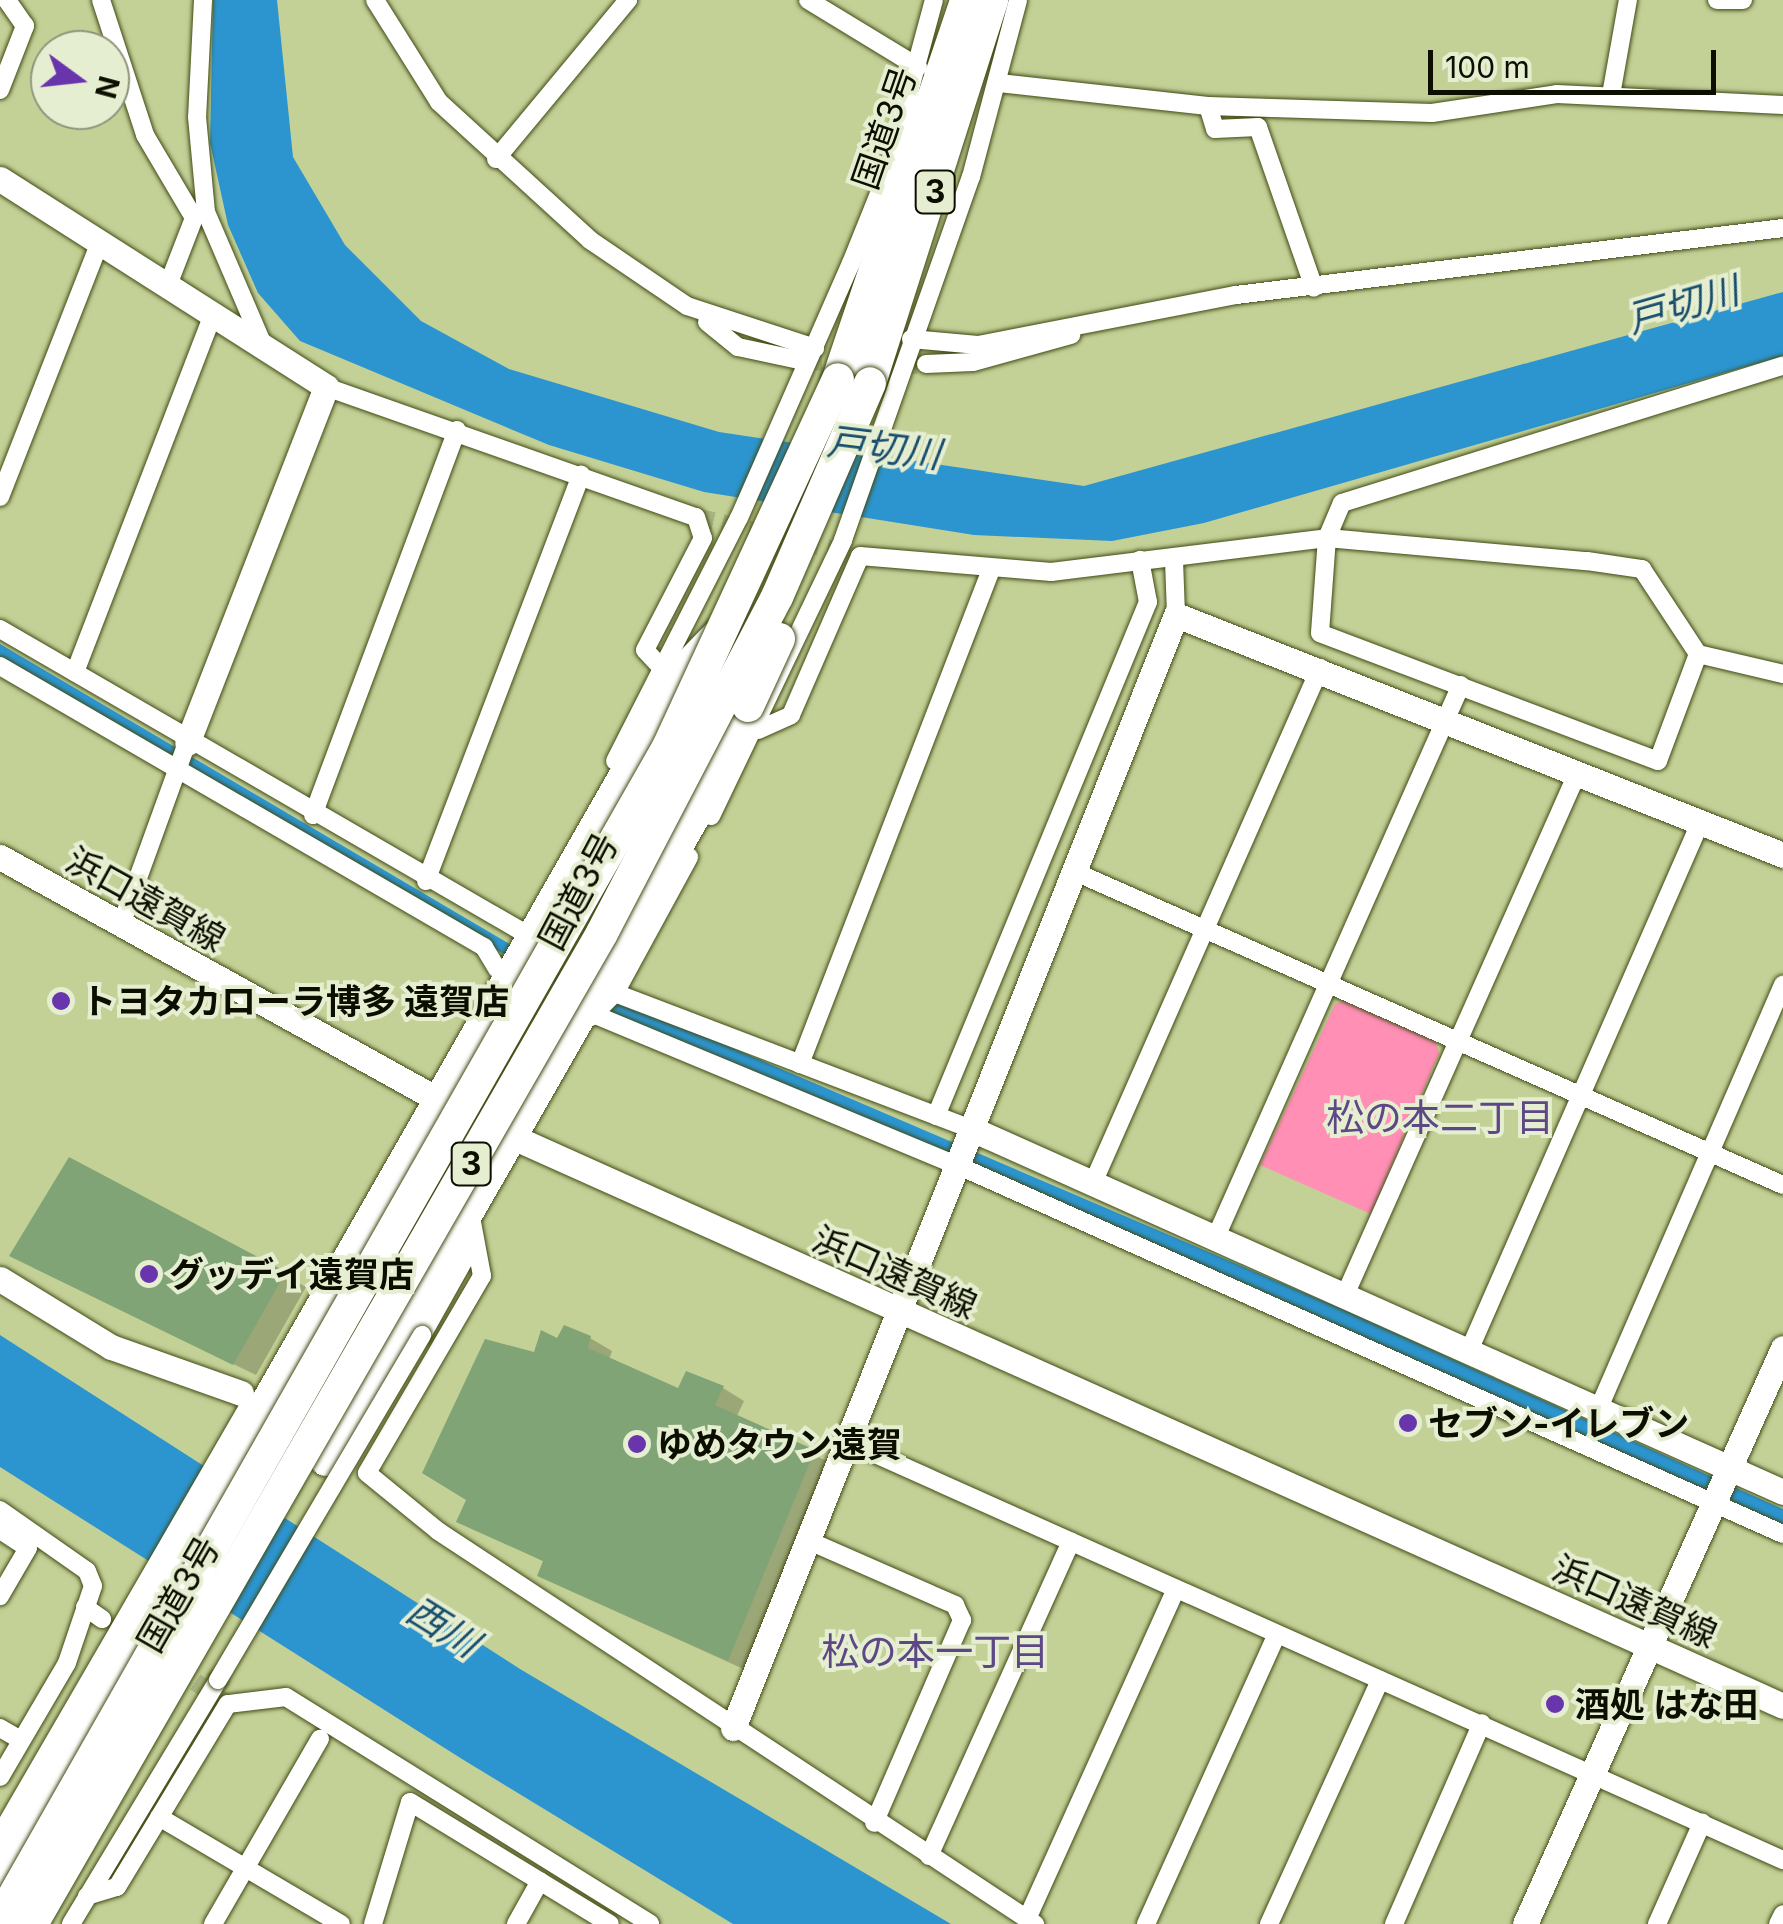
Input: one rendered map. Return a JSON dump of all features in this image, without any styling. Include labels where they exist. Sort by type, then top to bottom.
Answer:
[{"type":"highway","name":"国道3号","points":[[0,1920],[582,904],[728,624],[864,395],[966,0]]},
{"type":"highway","name":"国道3号","points":[[32,1924],[103,1808],[602,933],[777,597],[864,395],[992,0]]},
{"type":"highway","points":[[472,1211],[562,1044],[753,718],[814,554],[864,395]]},
{"type":"highway","points":[[0,1870],[10,1835],[122,1621],[247,1411],[298,1358],[440,1101],[495,1014],[675,668],[728,624]]},
{"type":"highway","name":"3","points":[[103,1808],[326,1460],[472,1211]]},
{"type":"street","points":[[0,90],[24,26],[7,0]]},
{"type":"street","points":[[102,0],[145,135],[201,217],[264,348]]},
{"type":"street","points":[[168,285],[201,217],[197,117],[203,0]]},
{"type":"street","points":[[398,0],[379,6],[439,102],[496,159],[687,306],[809,355]]},
{"type":"street","points":[[496,159],[628,0]]},
{"type":"street","points":[[808,0],[918,67]]},
{"type":"street","points":[[495,1014],[484,1001],[496,969],[675,668],[788,410],[887,174],[934,0]]},
{"type":"street","points":[[562,1044],[615,992],[843,540],[864,395],[911,339],[999,83],[1018,0]]},
{"type":"street","points":[[1610,95],[1628,0]]},
{"type":"street","points":[[1717,0],[1743,0]]},
{"type":"street","points":[[999,83],[1208,106],[1432,114],[1610,95],[1783,105]]},
{"type":"street","points":[[1208,106],[1215,128],[1258,127],[1314,288]]},
{"type":"street","points":[[0,179],[326,388],[457,430],[702,522],[703,538],[645,647],[675,668]]},
{"type":"street","points":[[911,339],[978,345],[1314,288],[1783,228]]},
{"type":"street","points":[[0,497],[100,242]]},
{"type":"street","points":[[75,672],[213,314]]},
{"type":"street","points":[[926,364],[1052,345],[1083,328]]},
{"type":"street","points":[[1698,654],[1658,761],[1320,633],[1327,538],[1342,503],[1783,366]]},
{"type":"street","points":[[121,925],[176,770],[326,388]]},
{"type":"street","points":[[313,815],[457,430]]},
{"type":"street","points":[[426,881],[582,475]]},
{"type":"street","points":[[753,718],[792,715],[860,556],[990,572],[1174,560],[1327,538],[1642,569],[1698,654],[1783,674]]},
{"type":"street","points":[[936,1116],[1148,602],[1140,560]]},
{"type":"street","points":[[733,1728],[844,1440],[974,1130],[1176,615],[1174,560]]},
{"type":"street","points":[[800,1064],[990,572]]},
{"type":"street","points":[[1176,615],[1320,668],[1783,856]]},
{"type":"street","points":[[0,629],[187,744],[521,931]]},
{"type":"street","points":[[0,666],[484,947],[496,969]]},
{"type":"street","points":[[1093,1182],[1320,668]]},
{"type":"street","points":[[1215,1239],[1332,985],[1461,684]]},
{"type":"street","points":[[1345,1295],[1576,774]]},
{"type":"street","points":[[1468,1354],[1700,822]]},
{"type":"street","name":"浜口遠賀線","points":[[0,858],[513,1138],[1783,1706]]},
{"type":"street","points":[[1073,871],[1783,1186]]},
{"type":"street","points":[[1598,1410],[1783,985]]},
{"type":"street","points":[[615,992],[974,1130],[1783,1492]]},
{"type":"street","points":[[594,1014],[959,1166],[1783,1534]]},
{"type":"street","points":[[472,1211],[472,1246],[482,1276],[367,1473],[438,1532],[874,1823],[1031,1921],[1176,1589]]},
{"type":"street","points":[[71,1924],[472,1246]]},
{"type":"street","points":[[0,1279],[111,1346],[247,1411]]},
{"type":"street","points":[[1525,1924],[1783,1348]]},
{"type":"street","points":[[844,1440],[1276,1636],[1593,1771],[1783,1860]]},
{"type":"street","points":[[0,1510],[87,1570],[85,1607],[67,1662],[0,1776]]},
{"type":"street","points":[[0,1530],[28,1548],[0,1596]]},
{"type":"street","points":[[807,1540],[955,1605],[962,1620],[874,1823]]},
{"type":"street","points":[[929,1856],[1071,1542]]},
{"type":"street","points":[[85,1607],[122,1621]]},
{"type":"street","points":[[1146,1924],[1276,1636]]},
{"type":"street","points":[[1270,1924],[1380,1680]]},
{"type":"street","points":[[88,1896],[117,1887],[228,1704],[286,1697],[650,1924]]},
{"type":"street","points":[[1394,1924],[1482,1723]]},
{"type":"street","points":[[0,1728],[19,1739]]},
{"type":"street","points":[[213,1924],[320,1739]]},
{"type":"street","points":[[373,1924],[410,1802],[610,1924]]},
{"type":"street","points":[[159,1817],[342,1924]]},
{"type":"street","points":[[1656,1924],[1702,1823]]},
{"type":"street","points":[[516,1924],[540,1881]]},
{"type":"street","points":[[1778,1924],[1783,1914]]},
{"type":"shaded area","points":[[1347,1000],[1434,1037],[1439,1053],[1371,1214],[1260,1165],[1335,1004]]},
{"type":"water","points":[[213,0],[277,0],[293,157],[345,245],[421,321],[509,369],[719,432],[1084,486],[1783,292],[1783,356],[1204,523],[1112,541],[974,535],[704,492],[549,445],[300,341],[258,293],[228,225],[210,143]]},
{"type":"water","points":[[0,644],[562,975],[1342,1309],[1783,1509],[1783,1526],[1239,1281],[612,1018],[0,657]]},
{"type":"water","name":"西川","points":[[0,1335],[520,1669],[951,1924],[733,1924],[462,1759],[0,1467]]},
{"type":"building","points":[[69,1157],[286,1272],[233,1365],[9,1256]]},
{"type":"building","name":"ゆめタウン遠賀","points":[[564,1325],[591,1336],[588,1348],[678,1388],[686,1371],[724,1386],[715,1405],[815,1450],[728,1661],[537,1576],[543,1561],[456,1522],[466,1500],[422,1473],[485,1339],[534,1352],[541,1330],[557,1338]]},
{"type":"tunnel","points":[[804,361],[918,365]]},
{"type":"tunnel","points":[[696,517],[851,554]]},
{"type":"tunnel","points":[[173,1667],[228,1704]]},
{"type":"place","name":"トヨタカローラ博多 遠賀店","points":[[61,1001]]},
{"type":"place","name":"グッデイ遠賀店","points":[[149,1274]]},
{"type":"place","name":"セブン-イレブン","points":[[1408,1423]]},
{"type":"place","name":"ゆめタウン遠賀","points":[[637,1444]]},
{"type":"place","name":"酒処 はな田","points":[[1555,1704]]},
{"type":"district","name":"松の本二丁目","points":[[1440,1118]]},
{"type":"district","name":"松の本一丁目","points":[[935,1652]]},
{"type":"water label","name":"戸切川","points":[[1683,305]]},
{"type":"water label","name":"戸切川","points":[[884,448]]}]
